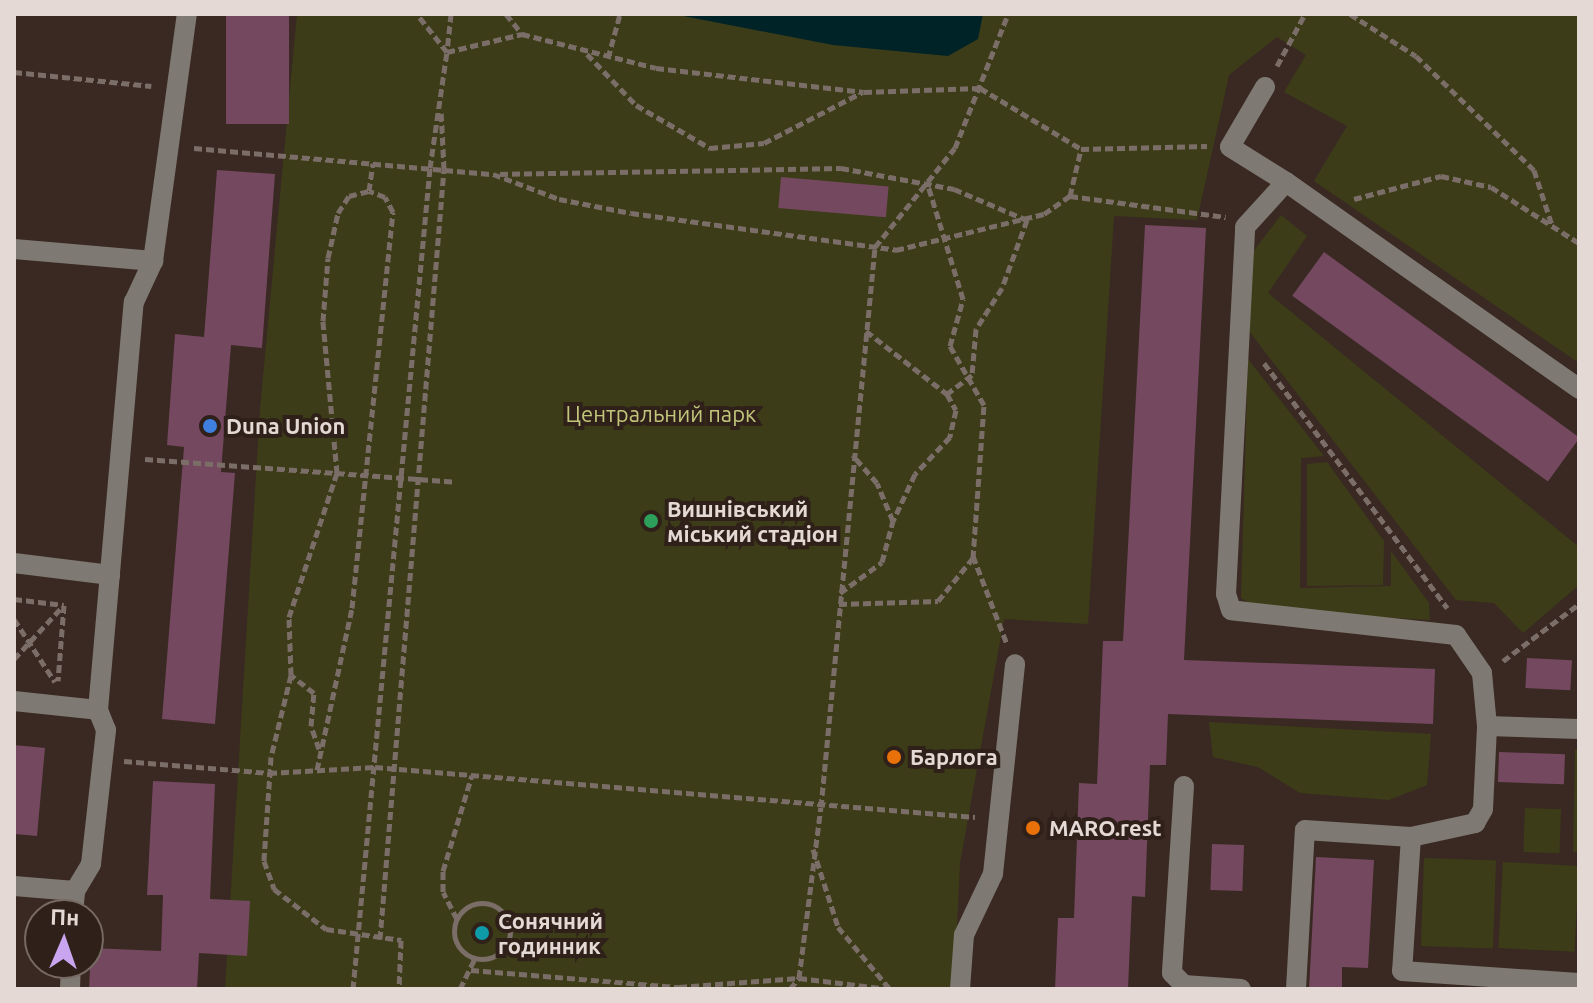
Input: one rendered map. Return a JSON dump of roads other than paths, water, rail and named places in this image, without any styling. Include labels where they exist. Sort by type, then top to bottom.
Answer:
[{"type":"lane","points":[[74,899],[75,891],[91,864],[106,730],[98,710],[134,302],[153,261],[187,14]]},
{"type":"lane","points":[[1265,87],[1230,147],[1286,182],[1579,389]]},
{"type":"lane","points":[[1286,182],[1245,227],[1226,594],[1231,610],[1456,635],[1482,673],[1487,726],[1483,809],[1475,823],[1411,837],[1305,830],[1296,989]]},
{"type":"lane","points":[[14,249],[153,261]]},
{"type":"lane","points":[[14,563],[110,575]]},
{"type":"lane","points":[[960,989],[964,935],[993,874],[1015,664]]},
{"type":"lane","points":[[14,701],[56,696],[98,710]]},
{"type":"lane","points":[[1487,726],[1579,729]]},
{"type":"lane","points":[[1184,786],[1172,973],[1184,985],[1241,989]]},
{"type":"lane","points":[[1411,837],[1402,971],[1579,983]]},
{"type":"lane","points":[[14,886],[75,891]]},
{"type":"water","points":[[673,14],[983,14],[978,39],[948,56],[833,45]]},
{"type":"place","name":"Duna Union","points":[[210,426]]},
{"type":"place","name":"Вишнівський міський стадіон","points":[[651,521]]},
{"type":"place","name":"Барлога","points":[[894,757]]},
{"type":"place","name":"MARO.rest","points":[[1033,828]]},
{"type":"place","name":"Сонячний годинник","points":[[482,933]]},
{"type":"park label","name":"Центральний парк","points":[[661,414]]}]
